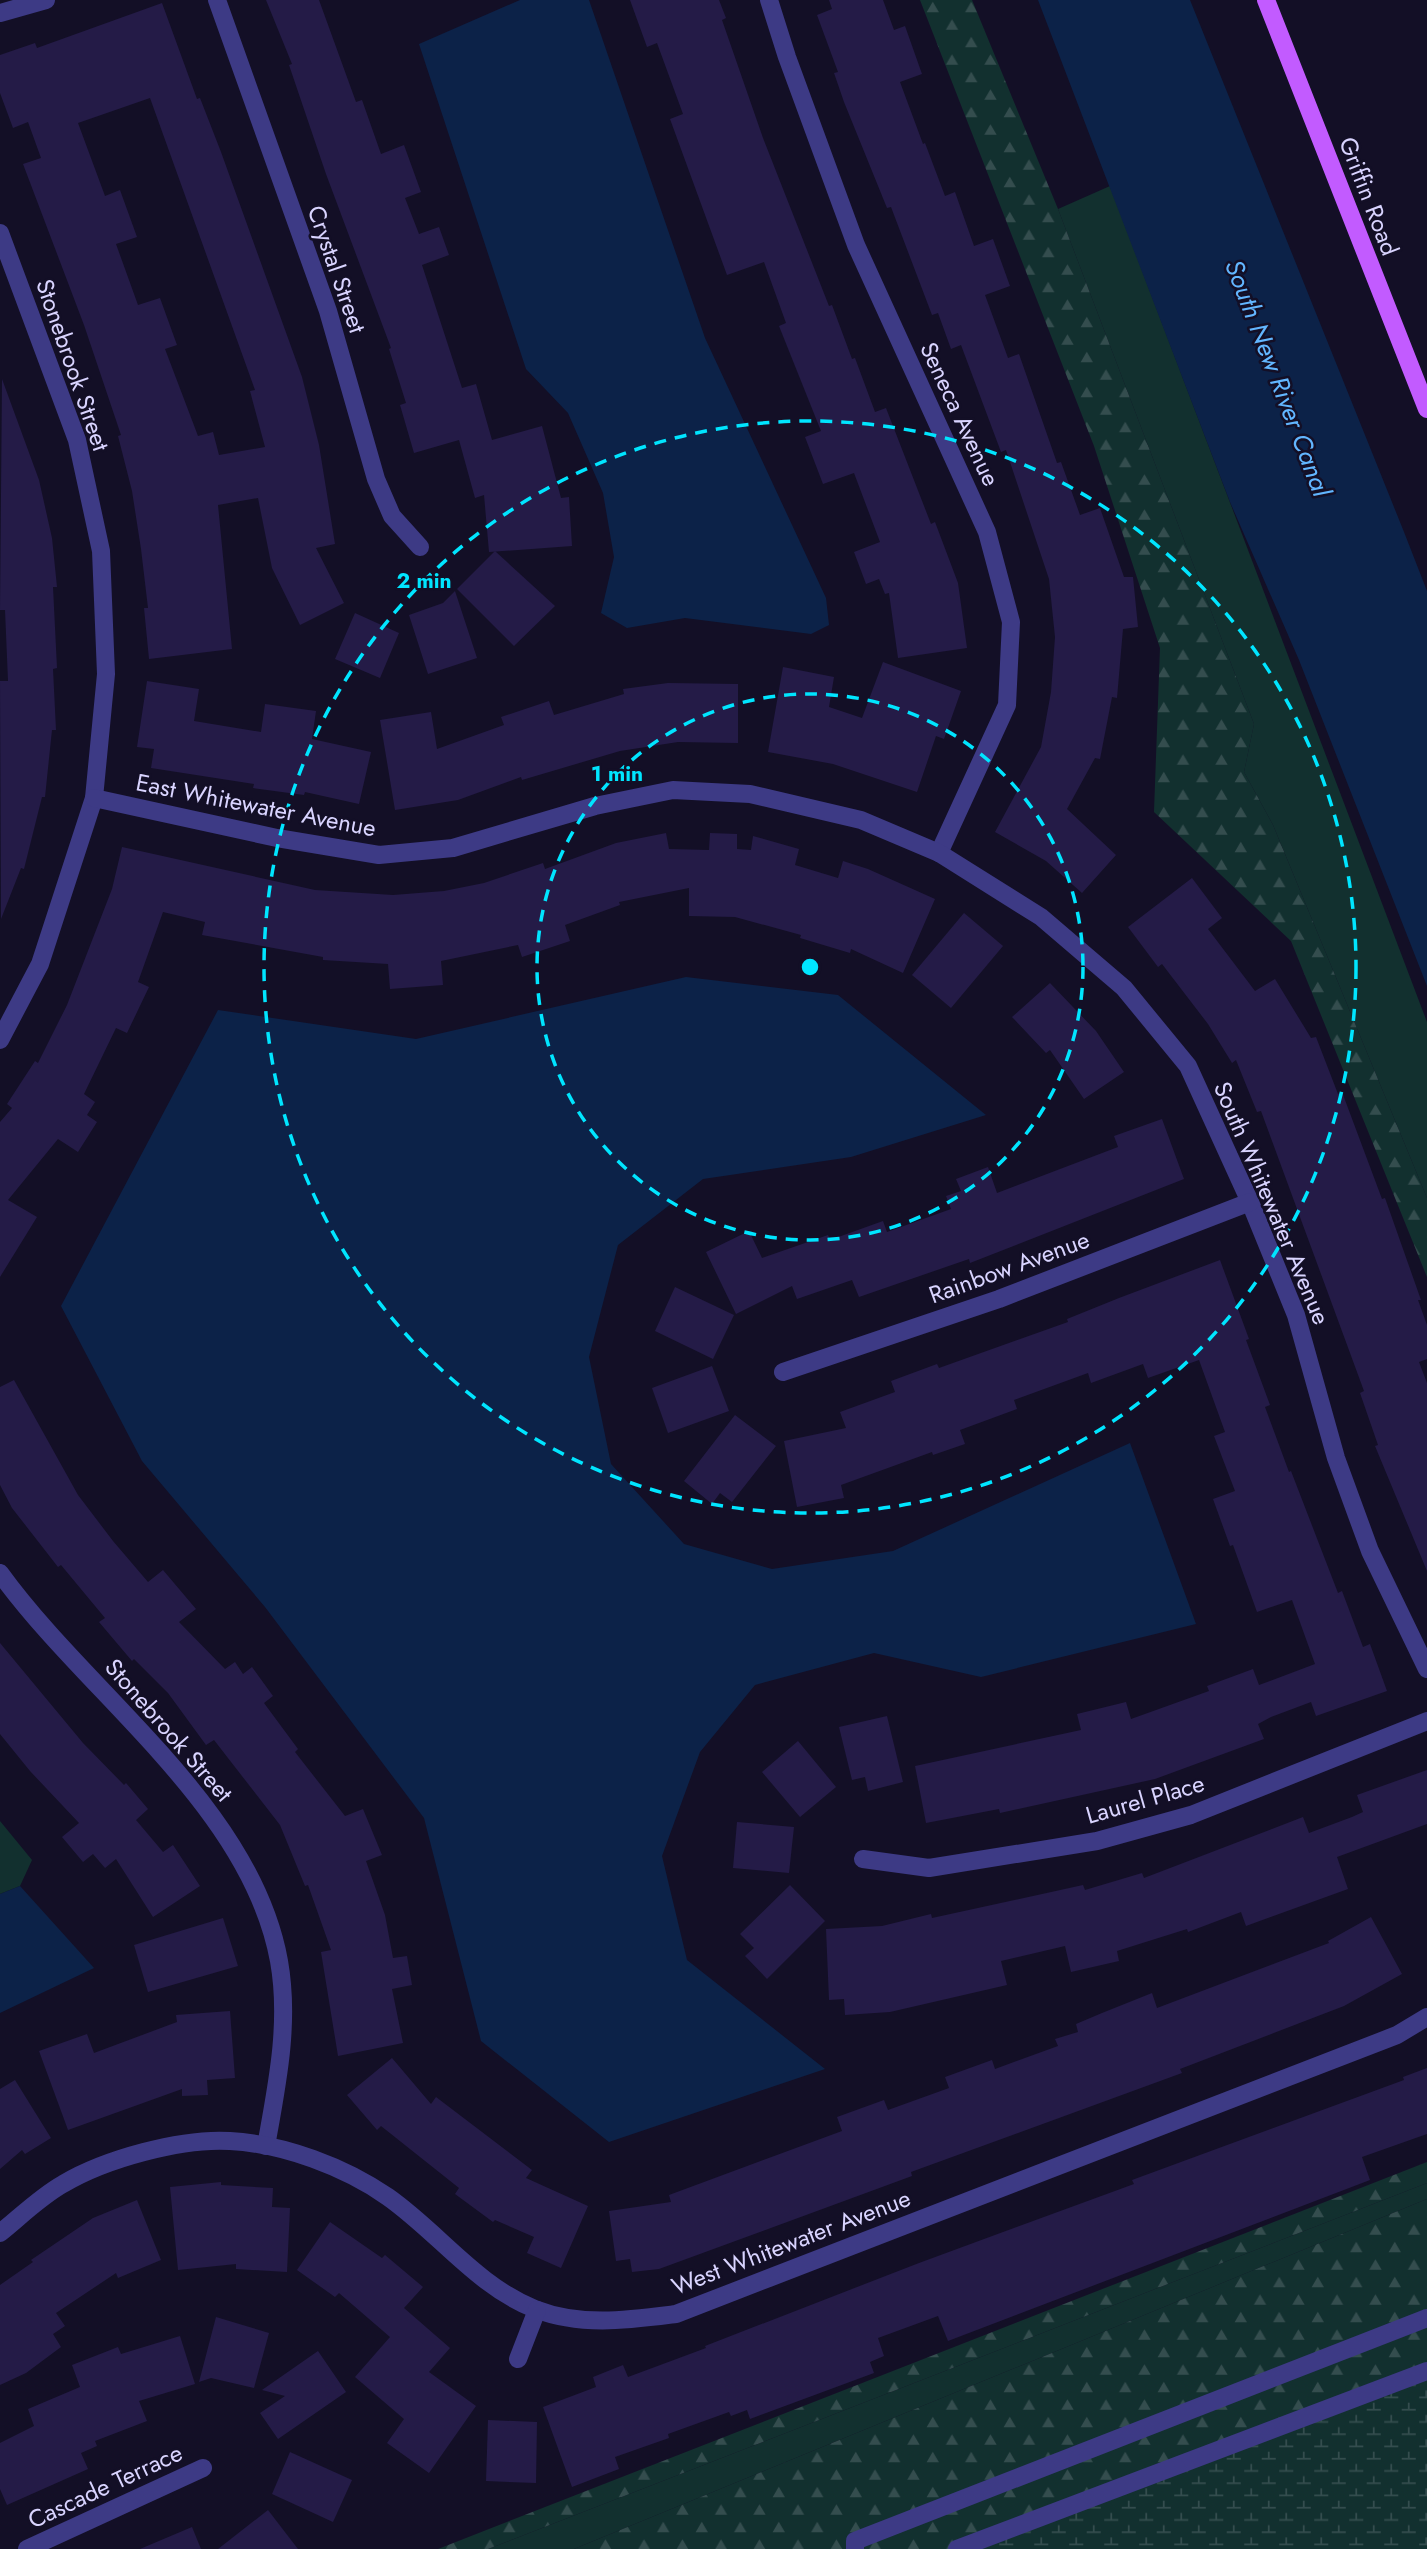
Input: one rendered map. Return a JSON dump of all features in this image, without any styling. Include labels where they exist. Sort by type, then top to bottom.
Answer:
[{"type":"main road","name":"Griffin Road","points":[[1266,0],[1427,409]]},
{"type":"street","points":[[0,13],[46,0]]},
{"type":"street","name":"Crystal Street","points":[[217,0],[328,311],[376,479],[392,516],[420,547]]},
{"type":"street","name":"Seneca Avenue","points":[[769,0],[787,57],[856,245],[987,531],[1011,622],[1007,705],[939,853]]},
{"type":"street","name":"Stonebrook Street","points":[[0,233],[77,440],[102,551],[106,674],[94,798],[40,964],[0,1040]]},
{"type":"street","name":"East Whitewater Avenue","points":[[94,798],[276,838],[379,855],[453,848],[595,806],[673,790],[750,794],[861,820],[939,853]]},
{"type":"street","name":"South Whitewater Avenue","points":[[939,853],[1041,917],[1124,988],[1188,1066],[1250,1202],[1296,1315],[1336,1458],[1370,1551],[1427,1669]]},
{"type":"street","name":"Rainbow Avenue","points":[[783,1372],[999,1299],[1250,1202]]},
{"type":"street","name":"Stonebrook Street","points":[[0,1573],[214,1815],[258,1895],[279,1961],[284,2046],[266,2146]]},
{"type":"street","name":"Laurel Place","points":[[863,1859],[929,1868],[1097,1840],[1191,1815],[1427,1721]]},
{"type":"street","name":"West Whitewater Avenue","points":[[0,2233],[62,2184],[110,2162],[170,2147],[229,2141],[266,2146],[340,2169],[388,2197],[498,2291],[537,2310],[609,2323],[676,2314],[1384,2040],[1427,2017]]},
{"type":"street","points":[[518,2359],[537,2310]]},
{"type":"street","points":[[855,2549],[855,2541],[1427,2318]]},
{"type":"street","points":[[957,2549],[1427,2371]]},
{"type":"street","name":"Cascade Terrace","points":[[27,2549],[203,2468]]},
{"type":"green space","points":[[920,0],[972,0],[1058,209],[1254,724],[1244,772],[1273,825],[1427,1198],[1427,1277],[1291,941],[1154,812],[1160,648],[1094,446]]},
{"type":"green space","points":[[1110,186],[1427,1022],[1427,1198],[1273,825],[1244,772],[1254,724],[1058,209]]},
{"type":"green space","points":[[0,1821],[32,1860],[20,1886],[0,1894]]},
{"type":"green space","points":[[1427,2162],[1427,2183],[488,2549],[438,2549]]},
{"type":"green space","points":[[1427,2183],[1427,2199],[574,2549],[488,2549]]},
{"type":"green space","points":[[1427,2199],[1427,2371],[957,2549],[574,2549]]},
{"type":"green space","points":[[1427,2371],[1427,2549],[957,2549]]},
{"type":"water","points":[[520,0],[589,0],[705,338],[826,598],[829,625],[811,634],[685,618],[627,628],[601,613],[614,557],[603,493],[568,413],[526,369],[419,44]]},
{"type":"water","name":"South New River Canal","points":[[1038,0],[1190,0],[1404,532],[1427,591],[1427,986],[1299,660],[1230,502]]},
{"type":"water","points":[[686,977],[838,995],[986,1115],[851,1157],[703,1179],[618,1245],[589,1357],[611,1464],[684,1544],[772,1569],[893,1551],[1130,1443],[1196,1624],[981,1677],[874,1653],[755,1685],[700,1752],[662,1856],[687,1960],[825,2069],[609,2142],[481,2041],[424,1818],[265,1607],[142,1461],[61,1306],[218,1010],[416,1039]]},
{"type":"water","points":[[20,1886],[94,1968],[0,2013],[0,1894]]},
{"type":"building","points":[[266,0],[319,0],[356,102],[362,100],[381,154],[404,145],[421,192],[405,198],[419,234],[439,227],[449,255],[422,265],[462,388],[476,384],[492,440],[542,426],[561,498],[569,497],[572,546],[489,552],[484,495],[475,498],[459,440],[414,453],[400,405],[406,403],[389,349],[391,348],[326,174],[289,65],[292,64]]},
{"type":"building","points":[[630,0],[719,0],[726,18],[722,20],[763,138],[829,306],[832,305],[852,359],[855,358],[875,412],[886,408],[931,524],[935,522],[958,583],[967,648],[898,658],[889,593],[885,594],[879,579],[866,584],[854,552],[880,542],[854,473],[823,484],[805,437],[821,431],[779,326],[786,323],[764,262],[727,275],[670,119],[683,114],[657,43],[647,47]]},
{"type":"building","points":[[829,0],[883,0],[894,30],[905,26],[922,74],[900,82],[923,144],[925,143],[945,196],[955,192],[974,246],[993,239],[1010,286],[985,295],[1008,358],[1019,354],[1057,463],[1061,462],[1080,515],[1100,508],[1124,577],[1133,577],[1138,627],[1123,629],[1117,698],[1112,697],[1100,759],[1095,758],[1067,809],[1116,855],[1082,893],[1046,861],[995,832],[1041,747],[1051,692],[1055,637],[1049,579],[1006,450],[1001,452],[961,345],[951,349],[938,313],[932,315],[891,207],[887,208],[844,102],[834,73],[838,72],[817,15],[832,9]]},
{"type":"building","points":[[162,3],[197,99],[200,98],[221,152],[302,377],[319,445],[335,544],[316,548],[344,603],[300,625],[272,568],[258,498],[218,505],[232,649],[149,659],[144,608],[148,608],[141,549],[132,491],[118,436],[121,435],[84,325],[23,164],[41,158],[28,122],[13,128],[0,93],[0,55],[35,43],[37,48]],"holes":[[[150,98],[255,390],[250,391],[265,447],[219,455],[213,432],[198,436],[165,349],[177,345],[160,298],[138,305],[116,244],[137,237],[120,190],[105,196],[78,123]]]},
{"type":"building","points":[[2,379],[39,480],[52,538],[57,587],[53,587],[57,668],[53,669],[56,730],[52,730],[45,797],[42,797],[24,869],[21,868],[1,919],[0,681],[8,681],[5,610],[0,610]]},
{"type":"building","points":[[495,551],[555,606],[514,646],[457,589]]},
{"type":"building","points":[[455,591],[477,658],[428,674],[409,615],[443,603]]},
{"type":"building","points":[[355,613],[399,633],[380,678],[335,659]]},
{"type":"building","points":[[883,662],[961,691],[944,739],[936,736],[917,792],[833,764],[768,752],[783,667],[834,677],[829,707],[862,718]]},
{"type":"building","points":[[147,681],[199,689],[194,721],[261,732],[265,704],[316,711],[312,739],[371,752],[359,804],[305,792],[304,795],[253,788],[254,784],[151,768],[154,749],[137,747]]},
{"type":"building","points":[[668,683],[738,684],[738,743],[678,742],[620,751],[522,780],[521,777],[458,800],[395,810],[380,720],[431,712],[437,749],[504,725],[501,717],[549,701],[554,715],[624,694],[623,689]]},
{"type":"building","points":[[666,833],[669,849],[709,850],[710,833],[737,834],[737,849],[751,850],[753,836],[799,849],[795,865],[838,878],[843,861],[868,869],[935,899],[903,973],[851,949],[850,953],[800,938],[801,935],[735,917],[689,916],[689,888],[619,902],[620,905],[565,925],[570,941],[522,957],[518,945],[441,961],[443,985],[390,989],[388,964],[323,960],[323,957],[202,935],[205,922],[163,912],[138,982],[149,987],[127,1033],[116,1028],[84,1094],[95,1102],[87,1115],[97,1122],[78,1152],[58,1139],[8,1200],[37,1217],[0,1277],[0,1122],[12,1108],[7,1104],[35,1061],[38,1063],[67,1005],[112,889],[122,847],[315,890],[393,895],[444,891],[484,883],[543,863],[545,869],[616,843]]},
{"type":"building","points":[[1192,878],[1222,918],[1208,929],[1255,991],[1275,979],[1311,1038],[1316,1037],[1338,1094],[1342,1092],[1382,1199],[1385,1198],[1421,1300],[1418,1300],[1427,1325],[1427,1359],[1419,1362],[1427,1383],[1427,1571],[1375,1446],[1378,1445],[1360,1393],[1364,1391],[1261,1111],[1257,1112],[1236,1060],[1232,1063],[1208,1024],[1162,964],[1158,967],[1128,927]]},
{"type":"building","points":[[964,913],[1003,946],[951,1008],[912,975]]},
{"type":"building","points":[[1050,983],[1096,1031],[1124,1072],[1084,1099],[1050,1050],[1046,1053],[1012,1017]]},
{"type":"building","points":[[1162,1119],[1184,1179],[970,1263],[969,1259],[859,1297],[852,1280],[797,1299],[792,1286],[736,1314],[706,1252],[749,1231],[762,1258],[828,1235],[830,1240],[883,1221],[887,1232],[951,1209],[946,1196],[961,1191],[956,1179],[988,1167],[997,1193],[1118,1147],[1114,1136]]},
{"type":"building","points":[[1220,1260],[1249,1339],[1246,1340],[1270,1405],[1265,1407],[1289,1472],[1291,1471],[1338,1593],[1342,1591],[1363,1647],[1370,1644],[1387,1691],[1316,1716],[1311,1702],[1271,1717],[1258,1724],[1264,1739],[1155,1779],[1000,1813],[999,1809],[926,1823],[915,1766],[1081,1730],[1077,1714],[1126,1702],[1131,1719],[1209,1691],[1207,1686],[1253,1669],[1259,1685],[1315,1664],[1292,1600],[1257,1612],[1233,1545],[1230,1546],[1213,1499],[1235,1491],[1214,1436],[1225,1432],[1199,1360],[1148,1378],[1143,1364],[1091,1383],[1088,1373],[1014,1400],[1017,1409],[960,1430],[965,1444],[933,1455],[932,1452],[841,1485],[844,1498],[797,1507],[784,1441],[846,1428],[840,1412],[895,1392],[891,1381],[937,1364],[939,1368],[1068,1322],[1067,1319]]},
{"type":"building","points":[[675,1287],[734,1315],[713,1359],[655,1331]]},
{"type":"building","points":[[712,1366],[729,1411],[668,1433],[652,1388]]},
{"type":"building","points":[[14,1380],[78,1495],[113,1541],[148,1582],[163,1570],[196,1609],[179,1622],[225,1669],[235,1662],[243,1674],[252,1667],[273,1696],[264,1703],[298,1749],[295,1752],[345,1816],[363,1809],[382,1855],[366,1861],[385,1915],[393,1958],[407,1956],[412,1985],[392,1989],[403,2043],[338,2056],[321,1952],[331,1950],[308,1885],[305,1886],[280,1825],[214,1740],[206,1745],[168,1693],[134,1659],[132,1661],[99,1622],[105,1618],[61,1565],[58,1567],[12,1508],[0,1485],[0,1387]]},
{"type":"building","points":[[735,1415],[776,1446],[732,1502],[720,1493],[712,1504],[684,1481]]},
{"type":"building","points":[[0,1643],[83,1743],[124,1785],[126,1783],[148,1809],[136,1820],[163,1852],[173,1845],[200,1886],[153,1917],[116,1859],[105,1868],[93,1854],[83,1862],[62,1837],[79,1823],[30,1771],[0,1734]]},
{"type":"building","points":[[887,1716],[903,1782],[868,1791],[865,1777],[852,1780],[839,1727]]},
{"type":"building","points":[[798,1741],[836,1787],[800,1817],[762,1772]]},
{"type":"building","points":[[1427,1770],[1427,1824],[1337,1857],[1348,1889],[1246,1926],[1241,1912],[1188,1932],[1187,1929],[1117,1951],[1119,1961],[1071,1972],[1065,1946],[1001,1961],[1007,1985],[890,2012],[845,2015],[844,1999],[829,2000],[826,1929],[882,1926],[931,1914],[932,1918],[1083,1885],[1085,1890],[1142,1873],[1144,1878],[1303,1817],[1309,1833],[1352,1817],[1363,1812],[1357,1795]]},
{"type":"building","points":[[737,1822],[794,1827],[789,1873],[733,1868]]},
{"type":"building","points":[[790,1885],[825,1921],[767,1979],[745,1956],[754,1948],[740,1934]]},
{"type":"building","points":[[1371,1917],[1402,1974],[1344,2006],[1180,2069],[1182,2073],[911,2172],[912,2176],[659,2269],[632,2272],[630,2259],[616,2261],[609,2211],[671,2202],[669,2195],[842,2131],[837,2117],[884,2100],[888,2110],[949,2088],[945,2077],[992,2060],[995,2069],[1058,2046],[1055,2039],[1078,2032],[1076,2024],[1102,2013],[1152,1993],[1157,2008],[1329,1943],[1328,1941]]},
{"type":"building","points":[[223,1918],[238,1966],[148,1992],[134,1945]]},
{"type":"building","points":[[230,2011],[235,2078],[207,2080],[208,2095],[182,2096],[182,2089],[68,2130],[39,2051],[87,2034],[94,2053],[177,2022],[176,2015]]},
{"type":"building","points":[[392,2058],[431,2104],[436,2097],[532,2170],[526,2178],[588,2206],[561,2268],[527,2253],[534,2237],[495,2220],[493,2222],[455,2194],[459,2188],[381,2126],[377,2130],[347,2095]]},
{"type":"building","points":[[1427,2068],[1427,2134],[1362,2157],[1370,2180],[948,2341],[938,2316],[878,2338],[884,2356],[870,2362],[874,2373],[750,2419],[747,2410],[731,2416],[729,2412],[668,2434],[669,2438],[615,2457],[619,2469],[572,2487],[543,2407],[596,2387],[593,2377],[623,2365],[628,2377],[919,2263],[1134,2184],[1132,2180],[1404,2080],[1403,2077]]},
{"type":"building","points":[[15,2080],[51,2138],[25,2154],[22,2150],[0,2169],[0,2089]]},
{"type":"building","points":[[221,2182],[221,2185],[273,2188],[272,2207],[290,2208],[287,2272],[236,2269],[236,2264],[178,2270],[170,2187]]},
{"type":"building","points":[[137,2200],[161,2260],[118,2278],[116,2273],[56,2313],[65,2326],[53,2334],[61,2347],[26,2373],[0,2385],[0,2285],[33,2262],[31,2260],[93,2218]]},
{"type":"building","points":[[330,2222],[382,2258],[385,2255],[423,2287],[404,2308],[450,2348],[429,2372],[476,2406],[429,2473],[387,2443],[404,2419],[355,2377],[390,2337],[339,2293],[335,2297],[297,2270]]},
{"type":"building","points":[[216,2317],[269,2333],[254,2388],[211,2378],[199,2382]]},
{"type":"building","points":[[180,2336],[195,2384],[139,2401],[147,2421],[95,2441],[97,2446],[81,2453],[88,2469],[7,2505],[0,2489],[0,2443],[34,2426],[28,2409],[80,2387],[72,2365],[118,2347],[121,2354]]},
{"type":"building","points":[[318,2351],[346,2392],[278,2439],[260,2413],[285,2396],[262,2390]]},
{"type":"building","points":[[488,2420],[537,2422],[536,2483],[486,2481]]},
{"type":"building","points":[[290,2452],[352,2480],[333,2522],[272,2494]]},
{"type":"building","points":[[268,2510],[298,2549],[218,2549]]},
{"type":"building","points":[[192,2527],[201,2549],[140,2549]]}]
